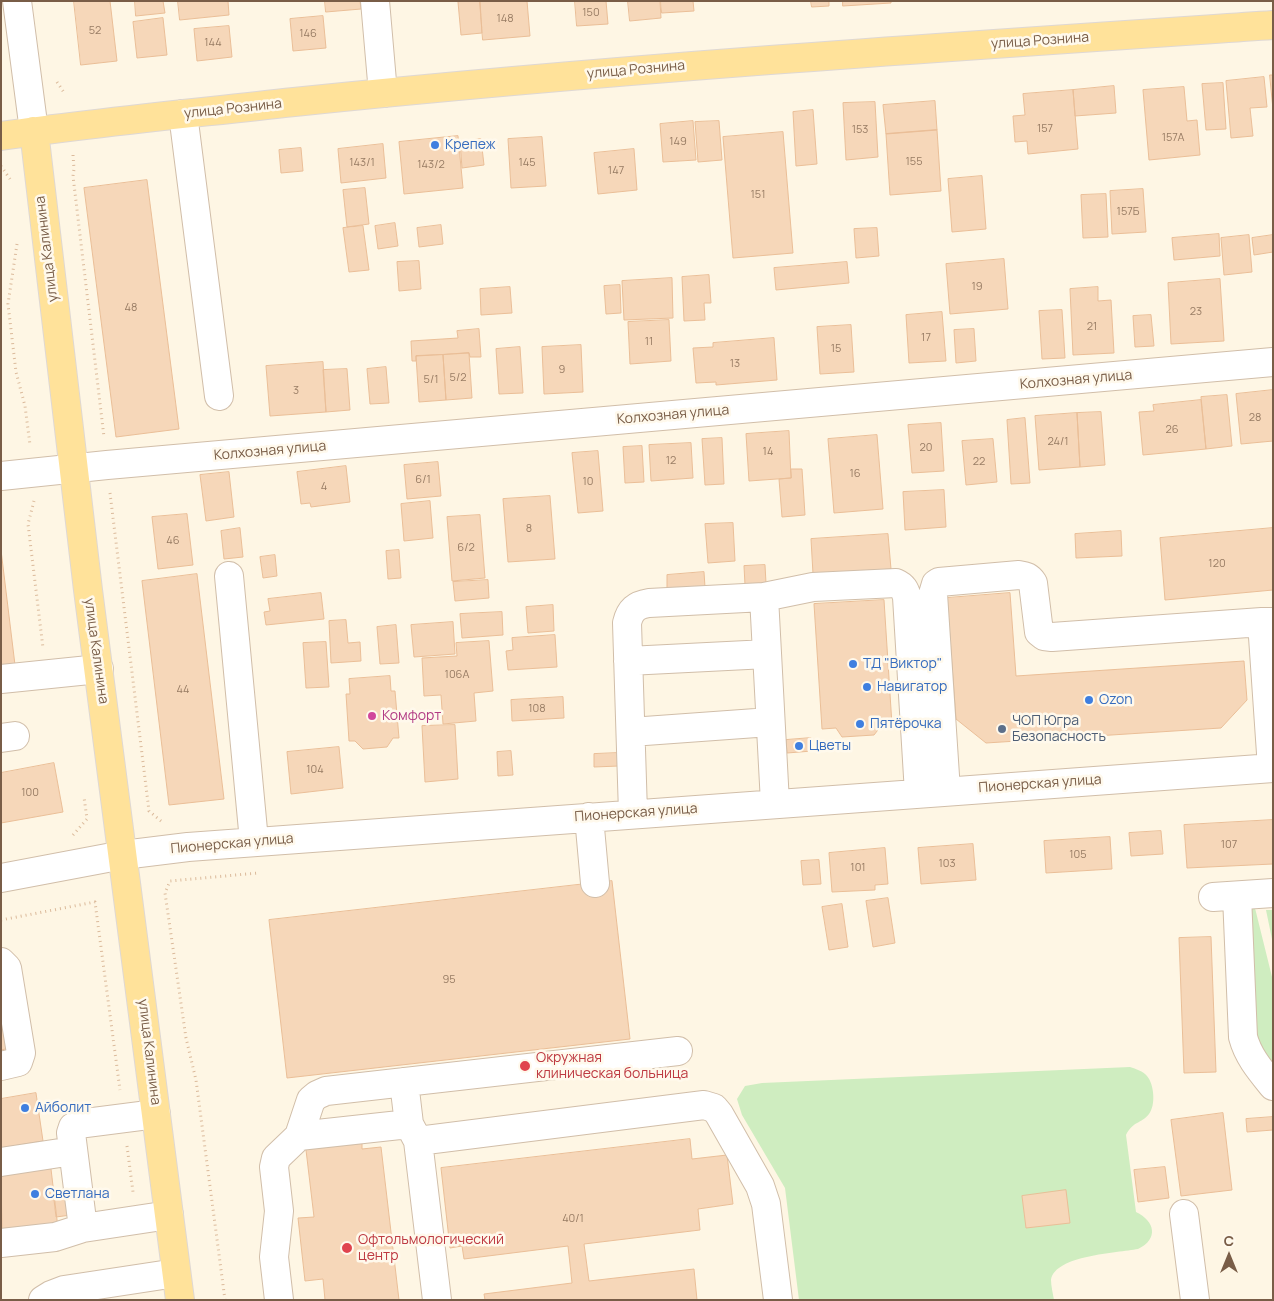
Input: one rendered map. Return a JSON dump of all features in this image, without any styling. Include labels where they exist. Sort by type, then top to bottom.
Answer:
[{"type":"main road","name":"улица Рознина","points":[[1,136],[183,114],[383,93],[676,66],[1273,25]]},
{"type":"main road","name":"улица Калинина","points":[[34,131],[73,469],[180,1300]]},
{"type":"street","name":"улица Калинина","points":[[17,1],[34,131]]},
{"type":"street","points":[[375,1],[383,93]]},
{"type":"street","points":[[183,114],[219,396]]},
{"type":"street","name":"Колхозная улица","points":[[1,476],[1273,362]]},
{"type":"street","points":[[946,791],[933,594],[936,584],[939,582],[1020,575],[1030,578],[1033,583],[1040,632],[1044,636],[1268,622],[1272,768]]},
{"type":"street","points":[[228,576],[254,841]]},
{"type":"street","points":[[633,813],[627,623],[633,609],[640,604],[764,597],[812,588],[896,583],[905,590],[920,793]]},
{"type":"street","points":[[764,597],[775,803]]},
{"type":"street","points":[[628,661],[767,654]]},
{"type":"street","points":[[1,679],[99,669]]},
{"type":"street","points":[[630,732],[770,722]]},
{"type":"street","name":"Пионерская улица","points":[[1,878],[188,846],[1272,768]]},
{"type":"street","points":[[589,817],[594,883]]},
{"type":"street","points":[[1273,893],[1225,896],[1246,1050],[1273,1086]]},
{"type":"street","points":[[1,962],[7,968],[21,1053],[18,1062],[1,1066]]},
{"type":"street","points":[[279,1300],[274,1257],[278,1211],[274,1168],[276,1158],[300,1136],[311,1100],[317,1095],[326,1091],[678,1051]]},
{"type":"street","points":[[404,1082],[438,1300]]},
{"type":"street","points":[[300,1136],[413,1132],[704,1105],[714,1108],[760,1186],[766,1204],[778,1300]]},
{"type":"street","points":[[83,1228],[71,1133],[72,1127],[78,1124],[156,1114]]},
{"type":"street","points":[[1,1162],[73,1151]]},
{"type":"street","points":[[1184,1214],[1195,1300]]},
{"type":"street","points":[[1,1243],[55,1238],[83,1228],[169,1215]]},
{"type":"street","points":[[43,1300],[64,1290],[176,1273]]},
{"type":"path","points":[[56,82],[65,94]]},
{"type":"path","points":[[72,152],[73,176]]},
{"type":"path","points":[[2,166],[12,183]]},
{"type":"path","points":[[18,239],[8,304],[16,372],[26,406],[36,492],[28,524],[46,674]]},
{"type":"path","points":[[83,791],[86,819]]},
{"type":"path","points":[[170,880],[166,893],[186,1038],[196,1080],[225,1300]]},
{"type":"path","points":[[1,920],[94,902]]},
{"type":"green space","points":[[1241,904],[1254,904],[1273,981],[1273,1078],[1256,1058]]},
{"type":"green space","points":[[1266,910],[1273,910],[1273,944]]},
{"type":"green space","points":[[1130,1067],[1141,1071],[1147,1076],[1153,1095],[1153,1105],[1149,1114],[1131,1127],[1126,1135],[1136,1212],[1147,1220],[1152,1230],[1152,1235],[1145,1245],[1138,1249],[1102,1254],[1075,1260],[1063,1265],[1055,1272],[1051,1280],[1054,1300],[799,1300],[785,1188],[742,1115],[737,1099],[745,1086],[762,1083]]},
{"type":"building","points":[[74,1],[110,1],[117,61],[81,65]]},
{"type":"building","points":[[135,1],[163,1],[165,13],[136,16]]},
{"type":"building","points":[[178,1],[228,1],[229,15],[180,20]]},
{"type":"building","points":[[325,1],[360,1],[361,9],[326,12]]},
{"type":"building","points":[[480,1],[527,1],[530,36],[483,40]]},
{"type":"building","points":[[480,1],[482,33],[461,35],[458,2]]},
{"type":"building","points":[[575,1],[606,1],[608,24],[577,26]]},
{"type":"building","points":[[628,1],[660,1],[661,18],[630,21]]},
{"type":"building","points":[[661,1],[693,1],[694,11],[662,13]]},
{"type":"building","points":[[811,1],[829,1],[829,6],[812,7]]},
{"type":"building","points":[[843,1],[891,1],[891,3],[843,6]]},
{"type":"building","points":[[323,16],[326,48],[293,51],[290,19]]},
{"type":"building","points":[[163,18],[167,55],[137,58],[133,22]]},
{"type":"building","points":[[229,26],[232,57],[197,61],[194,29]]},
{"type":"building","points":[[1270,75],[1273,75],[1273,109]]},
{"type":"building","points":[[1264,77],[1267,107],[1250,108],[1253,136],[1231,138],[1226,81]]},
{"type":"building","points":[[1223,83],[1226,129],[1206,130],[1202,84]]},
{"type":"building","points":[[1114,86],[1116,113],[1075,116],[1073,90]]},
{"type":"building","points":[[1184,87],[1187,121],[1197,120],[1200,155],[1149,160],[1143,90]]},
{"type":"building","points":[[1073,90],[1078,149],[1028,154],[1027,141],[1015,142],[1013,116],[1025,115],[1023,94]]},
{"type":"building","points":[[935,101],[937,130],[886,134],[883,105]]},
{"type":"building","points":[[875,102],[878,157],[846,160],[843,103]]},
{"type":"building","points":[[813,110],[817,164],[796,166],[793,112]]},
{"type":"building","points":[[693,121],[696,160],[663,162],[660,124]]},
{"type":"building","points":[[719,121],[722,160],[698,162],[695,122]]},
{"type":"building","points":[[937,130],[941,191],[890,195],[886,134]]},
{"type":"building","points":[[783,132],[793,253],[733,258],[723,137]]},
{"type":"building","points":[[458,136],[463,188],[404,194],[399,142]]},
{"type":"building","points":[[542,137],[546,186],[511,188],[508,139]]},
{"type":"building","points":[[481,139],[484,165],[462,168],[460,142]]},
{"type":"building","points":[[383,144],[386,178],[341,183],[338,149]]},
{"type":"building","points":[[301,148],[303,171],[281,173],[279,150]]},
{"type":"building","points":[[634,149],[637,190],[598,194],[594,153]]},
{"type":"building","points":[[982,176],[986,229],[952,232],[948,179]]},
{"type":"building","points":[[147,180],[179,429],[116,437],[84,188]]},
{"type":"building","points":[[365,188],[369,224],[347,227],[343,190]]},
{"type":"building","points":[[1143,189],[1146,232],[1112,234],[1110,191]]},
{"type":"building","points":[[1106,194],[1108,237],[1083,238],[1081,195]]},
{"type":"building","points":[[395,223],[398,246],[378,249],[375,226]]},
{"type":"building","points":[[441,225],[443,244],[419,247],[417,228]]},
{"type":"building","points":[[363,226],[369,270],[349,272],[343,228]]},
{"type":"building","points":[[877,228],[879,256],[856,258],[854,229]]},
{"type":"building","points":[[1219,234],[1220,256],[1174,260],[1172,238]]},
{"type":"building","points":[[1249,235],[1252,272],[1224,275],[1221,238]]},
{"type":"building","points":[[1273,235],[1273,252],[1254,255],[1252,238]]},
{"type":"building","points":[[1004,259],[1008,309],[950,314],[946,264]]},
{"type":"building","points":[[419,261],[421,289],[399,291],[397,262]]},
{"type":"building","points":[[847,262],[849,283],[776,290],[774,268]]},
{"type":"building","points":[[709,275],[711,303],[704,303],[705,320],[684,321],[682,277]]},
{"type":"building","points":[[672,278],[673,318],[624,320],[622,281]]},
{"type":"building","points":[[1220,279],[1224,341],[1171,344],[1168,283]]},
{"type":"building","points":[[620,285],[621,313],[606,314],[604,286]]},
{"type":"building","points":[[510,287],[512,313],[481,315],[480,289]]},
{"type":"building","points":[[1098,287],[1098,301],[1111,300],[1114,353],[1073,355],[1070,289]]},
{"type":"building","points":[[1062,310],[1065,358],[1042,359],[1039,311]]},
{"type":"building","points":[[942,312],[946,361],[909,363],[906,315]]},
{"type":"building","points":[[1151,315],[1154,346],[1135,347],[1133,316]]},
{"type":"building","points":[[669,320],[671,361],[630,364],[628,322]]},
{"type":"building","points":[[851,325],[854,372],[820,374],[817,327]]},
{"type":"building","points":[[479,329],[481,357],[470,357],[469,353],[416,356],[416,361],[412,361],[411,341],[458,338],[457,331]]},
{"type":"building","points":[[974,329],[976,361],[956,363],[954,330]]},
{"type":"building","points":[[774,338],[777,380],[716,385],[716,382],[696,383],[693,348],[713,347],[713,343]]},
{"type":"building","points":[[581,345],[583,392],[544,394],[542,347]]},
{"type":"building","points":[[520,347],[523,393],[499,394],[496,349]]},
{"type":"building","points":[[469,353],[472,398],[446,400],[443,355]]},
{"type":"building","points":[[443,355],[446,400],[419,402],[416,356]]},
{"type":"building","points":[[323,362],[326,412],[270,416],[266,366]]},
{"type":"building","points":[[386,367],[389,403],[370,404],[367,369]]},
{"type":"building","points":[[347,369],[350,410],[326,412],[323,370]]},
{"type":"building","points":[[1273,390],[1273,441],[1241,444],[1236,394]]},
{"type":"building","points":[[1227,395],[1232,446],[1206,449],[1201,397]]},
{"type":"building","points":[[1201,400],[1206,449],[1143,455],[1139,412],[1154,411],[1153,405]]},
{"type":"building","points":[[1101,412],[1105,465],[1080,467],[1077,413]]},
{"type":"building","points":[[1077,413],[1080,467],[1039,470],[1035,416]]},
{"type":"building","points":[[1025,418],[1030,483],[1011,484],[1007,420]]},
{"type":"building","points":[[941,423],[944,471],[912,473],[908,425]]},
{"type":"building","points":[[789,431],[791,478],[749,481],[746,434]]},
{"type":"building","points":[[877,435],[883,509],[834,513],[828,439]]},
{"type":"building","points":[[722,438],[724,484],[705,485],[702,439]]},
{"type":"building","points":[[993,439],[997,482],[966,485],[962,441]]},
{"type":"building","points":[[691,443],[693,478],[651,481],[649,445]]},
{"type":"building","points":[[642,446],[644,482],[625,483],[623,447]]},
{"type":"building","points":[[598,451],[603,511],[578,513],[572,453]]},
{"type":"building","points":[[438,462],[441,496],[407,499],[404,465]]},
{"type":"building","points":[[346,466],[350,502],[311,507],[310,503],[301,504],[297,472]]},
{"type":"building","points":[[791,469],[802,469],[805,515],[782,517],[779,479],[791,478]]},
{"type":"building","points":[[229,472],[234,517],[206,521],[200,475]]},
{"type":"building","points":[[944,490],[946,527],[905,530],[903,492]]},
{"type":"building","points":[[550,496],[555,559],[508,562],[503,499]]},
{"type":"building","points":[[430,501],[433,538],[404,541],[401,504]]},
{"type":"building","points":[[187,514],[193,565],[158,569],[152,517]]},
{"type":"building","points":[[480,515],[485,578],[452,581],[447,517]]},
{"type":"building","points":[[733,523],[735,561],[708,563],[705,524]]},
{"type":"building","points":[[240,528],[243,557],[224,559],[221,531]]},
{"type":"building","points":[[1273,528],[1273,590],[1165,600],[1160,538]]},
{"type":"building","points":[[1121,531],[1122,556],[1076,558],[1075,534]]},
{"type":"building","points":[[888,534],[891,569],[813,574],[811,539]]},
{"type":"building","points":[[1,550],[15,665],[1,667]]},
{"type":"building","points":[[399,550],[401,578],[388,579],[386,551]]},
{"type":"building","points":[[275,555],[277,576],[263,578],[260,557]]},
{"type":"building","points":[[765,565],[766,583],[745,585],[744,566]]},
{"type":"building","points":[[704,572],[705,587],[667,590],[667,575]]},
{"type":"building","points":[[197,574],[224,799],[169,805],[142,581]]},
{"type":"building","points":[[488,580],[489,598],[455,601],[453,582]]},
{"type":"building","points":[[321,593],[324,619],[266,625],[264,612],[270,611],[268,599]]},
{"type":"building","points":[[1010,593],[1016,676],[1244,661],[1247,700],[1221,728],[986,743],[956,719],[947,598]]},
{"type":"building","name":"ТД \"Виктор\"","points":[[884,600],[892,725],[881,726],[874,735],[842,737],[836,728],[822,729],[814,604]]},
{"type":"building","points":[[553,605],[554,631],[528,633],[526,607]]},
{"type":"building","points":[[502,612],[503,635],[462,638],[460,614]]},
{"type":"building","points":[[346,620],[348,643],[360,642],[361,661],[331,663],[329,621]]},
{"type":"building","points":[[453,622],[455,654],[414,657],[411,625]]},
{"type":"building","points":[[396,625],[399,663],[380,664],[377,627]]},
{"type":"building","points":[[555,635],[557,667],[508,670],[506,651],[513,650],[512,638]]},
{"type":"building","points":[[489,641],[493,691],[474,693],[476,721],[443,724],[441,695],[424,696],[422,658],[457,656],[456,643]]},
{"type":"building","points":[[326,642],[329,687],[306,688],[303,643]]},
{"type":"building","name":"Комфорт","points":[[390,676],[391,691],[395,691],[399,738],[393,738],[387,747],[363,749],[355,741],[349,741],[346,694],[350,694],[349,679]]},
{"type":"building","points":[[563,697],[564,718],[512,721],[511,700]]},
{"type":"building","points":[[455,725],[458,779],[425,782],[422,726]]},
{"type":"building","name":"Цветы","points":[[811,738],[812,751],[787,753],[786,740]]},
{"type":"building","points":[[339,747],[343,788],[291,794],[287,752]]},
{"type":"building","points":[[511,751],[513,775],[498,776],[497,752]]},
{"type":"building","points":[[618,753],[619,766],[594,767],[594,754]]},
{"type":"building","points":[[54,763],[63,812],[1,823],[1,773]]},
{"type":"building","points":[[1273,820],[1273,864],[1187,868],[1184,825]]},
{"type":"building","points":[[1161,831],[1163,854],[1131,856],[1129,833]]},
{"type":"building","points":[[1110,837],[1112,869],[1046,873],[1044,841]]},
{"type":"building","points":[[973,844],[976,880],[921,884],[918,848]]},
{"type":"building","points":[[885,848],[888,884],[875,885],[875,890],[832,892],[829,853]]},
{"type":"building","points":[[819,860],[821,884],[803,885],[801,861]]},
{"type":"building","points":[[612,881],[630,1039],[287,1078],[269,920]]},
{"type":"building","points":[[888,898],[895,943],[873,947],[866,901]]},
{"type":"building","points":[[842,904],[848,947],[829,950],[822,907]]},
{"type":"building","points":[[1211,937],[1216,1072],[1184,1073],[1179,938]]},
{"type":"building","points":[[1,996],[10,1048],[1,1050]]},
{"type":"building","points":[[36,1093],[43,1141],[1,1148],[1,1099]]},
{"type":"building","points":[[1223,1113],[1232,1190],[1181,1196],[1171,1120]]},
{"type":"building","points":[[1273,1117],[1273,1130],[1247,1132],[1246,1119]]},
{"type":"building","points":[[690,1139],[692,1159],[727,1155],[733,1204],[698,1209],[700,1230],[584,1244],[589,1281],[694,1269],[697,1300],[485,1300],[484,1294],[572,1283],[568,1246],[464,1259],[462,1246],[450,1248],[441,1168]]},
{"type":"building","name":"Офтольмологический центр","points":[[362,1144],[362,1149],[381,1147],[399,1300],[325,1300],[323,1279],[305,1281],[298,1218],[314,1217],[306,1150]]},
{"type":"building","points":[[1165,1167],[1169,1198],[1138,1202],[1134,1170]]},
{"type":"building","points":[[51,1169],[58,1228],[2,1234],[1,1175]]},
{"type":"building","points":[[67,1189],[71,1215],[56,1217],[53,1191]]},
{"type":"building","points":[[1066,1190],[1070,1223],[1026,1228],[1022,1196]]},
{"type":"place","name":"Крепеж","points":[[435,145]]},
{"type":"place","name":"ТД \"Виктор\"","points":[[853,664]]},
{"type":"place","name":"Навигатор","points":[[867,687]]},
{"type":"place","name":"Ozon","points":[[1089,700]]},
{"type":"place","name":"Комфорт","points":[[372,716]]},
{"type":"place","name":"Пятёрочка","points":[[860,724]]},
{"type":"place","name":"ЧОП Югра Безопасность","points":[[1002,729]]},
{"type":"place","name":"Цветы","points":[[799,746]]},
{"type":"place","name":"Окружная клиническая больница","points":[[525,1066]]},
{"type":"place","name":"Айболит","points":[[25,1108]]},
{"type":"place","name":"Светлана","points":[[35,1194]]},
{"type":"place","name":"Офтольмологический центр","points":[[347,1248]]}]
